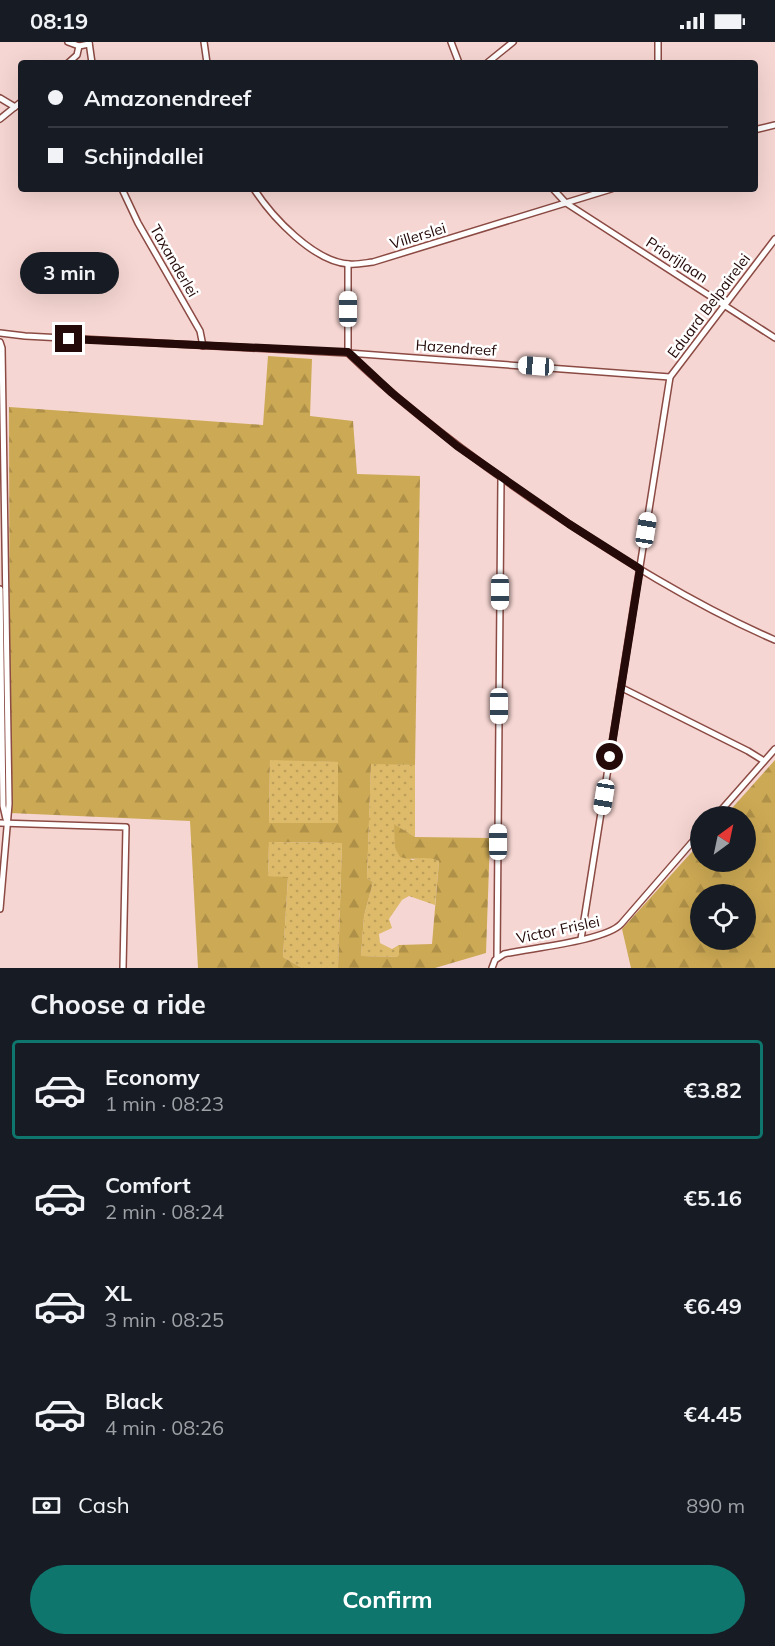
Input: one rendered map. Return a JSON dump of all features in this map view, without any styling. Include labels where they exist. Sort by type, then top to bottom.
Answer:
[{"type":"street","points":[[69,42],[79,46],[89,43],[92,60]]},
{"type":"street","points":[[204,42],[207,60]]},
{"type":"street","points":[[452,42],[458,60]]},
{"type":"street","points":[[491,60],[513,42]]},
{"type":"street","points":[[658,42],[658,60]]},
{"type":"street","points":[[71,60],[77,55],[79,46]]},
{"type":"street","points":[[77,55],[91,55]]},
{"type":"street","points":[[0,98],[15,107]]},
{"type":"street","points":[[0,119],[18,104]]},
{"type":"street","points":[[758,129],[775,125]]},
{"type":"street","name":"Taxanderlei","points":[[123,192],[138,223],[200,331],[203,346]]},
{"type":"street","name":"Villerslei","points":[[256,192],[281,222],[304,244],[329,258],[348,264],[372,262],[601,192]]},
{"type":"street","name":"Priorijlaan","points":[[556,192],[566,203],[775,338]]},
{"type":"street","name":"Eduard Belpairelei","points":[[581,939],[670,377],[775,239]]},
{"type":"street","points":[[348,264],[348,352],[424,420],[501,478],[640,569],[724,616],[775,640]]},
{"type":"street","points":[[0,333],[8,823],[0,909]]},
{"type":"street","name":"Hazendreef","points":[[0,333],[203,346],[348,352],[670,377]]},
{"type":"street","points":[[492,968],[497,958],[501,478]]},
{"type":"street","points":[[0,590],[3,806],[8,823]]},
{"type":"street","points":[[622,688],[764,761]]},
{"type":"street","points":[[725,806],[775,748]]},
{"type":"street","points":[[0,823],[126,827],[123,968]]},
{"type":"street","name":"Victor Frislei","points":[[497,958],[504,954],[606,933],[617,927],[690,844]]},
{"type":"shaded area","points":[[270,759],[338,762],[339,823],[269,823]]},
{"type":"shaded area","points":[[371,763],[415,765],[415,837],[395,825],[395,848],[412,860],[427,856],[439,861],[435,905],[409,896],[402,900],[389,919],[392,928],[379,934],[380,943],[392,949],[399,945],[399,957],[361,956],[364,916],[373,882],[367,878]]},
{"type":"shaded area","points":[[269,842],[342,843],[338,968],[302,968],[283,957],[288,878],[268,876]]},
{"type":"green space","points":[[268,356],[312,359],[310,416],[353,421],[357,474],[420,476],[415,765],[371,764],[367,878],[373,882],[364,916],[361,956],[399,957],[399,945],[432,944],[439,861],[428,858],[400,857],[395,848],[394,824],[415,837],[490,838],[486,953],[435,968],[338,968],[342,843],[269,842],[268,876],[288,877],[283,957],[302,968],[198,968],[190,821],[10,813],[9,407],[263,425]],"holes":[[[270,760],[338,762],[338,823],[269,823]]]},
{"type":"green space","points":[[775,760],[775,968],[631,968],[622,929],[690,854],[690,872],[756,872],[756,806],[734,806]]},
{"type":"route","points":[[69,339],[348,352],[392,393],[457,446],[569,524],[640,569],[610,757]]}]
